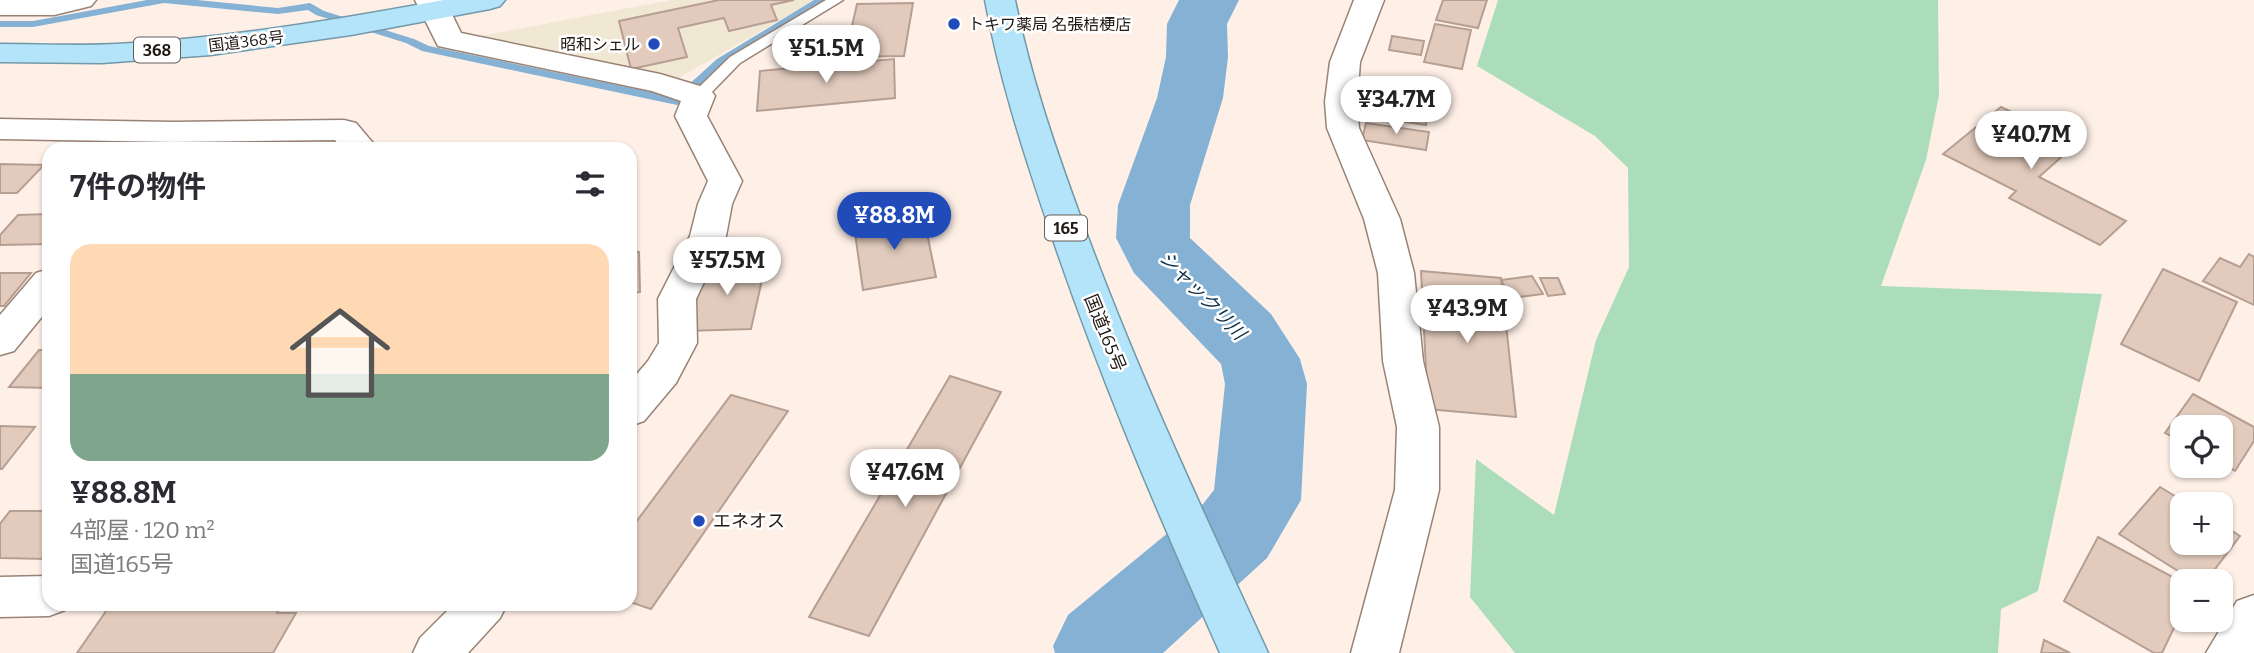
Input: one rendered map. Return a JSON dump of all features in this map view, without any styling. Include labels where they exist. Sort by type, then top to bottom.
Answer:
[{"type":"highway","name":"国道368号","points":[[0,53],[116,53],[312,33],[424,9],[490,0]]},
{"type":"highway","name":"国道165号","points":[[1000,0],[1007,40],[1087,290],[1152,449],[1244,653]]},
{"type":"street","points":[[0,6],[54,6],[81,0]]},
{"type":"street","points":[[1369,0],[1346,62],[1341,102],[1343,128],[1382,219],[1393,262],[1403,361],[1418,427],[1417,490],[1375,653]]},
{"type":"street","points":[[424,9],[449,40],[660,83],[696,95],[691,116],[726,181],[715,204],[708,236],[677,299],[678,343],[662,372],[637,402]]},
{"type":"street","points":[[0,129],[166,140],[344,130],[355,142]]},
{"type":"street","points":[[0,341],[42,290]]},
{"type":"street","points":[[0,597],[42,596]]},
{"type":"street","points":[[437,653],[477,611]]},
{"type":"street","points":[[2230,653],[2254,616]]},
{"type":"lane","points":[[696,95],[735,60],[836,0]]},
{"type":"shaded area","points":[[671,0],[815,0],[675,80],[470,38]]},
{"type":"green space","points":[[1498,0],[1938,0],[1939,95],[1926,160],[1881,286],[2102,294],[2038,591],[2001,609],[1998,653],[1515,653],[1470,597],[1476,459],[1554,515],[1596,340],[1629,267],[1628,168],[1595,136],[1477,66]]},
{"type":"building","name":"昭和シェル","points":[[719,0],[794,0],[771,5],[777,20],[729,31],[724,18],[678,28],[687,57],[631,69],[619,21]]},
{"type":"building","points":[[1443,0],[1487,0],[1478,28],[1436,20]]},
{"type":"building","points":[[913,3],[904,56],[845,57],[857,4]]},
{"type":"building","points":[[1435,24],[1471,30],[1462,69],[1424,62]]},
{"type":"building","points":[[1392,36],[1424,41],[1421,55],[1389,50]]},
{"type":"building","points":[[894,59],[895,98],[757,111],[760,71]]},
{"type":"building","points":[[1390,83],[1429,88],[1426,125],[1385,119]]},
{"type":"building","points":[[2001,107],[2077,143],[2039,177],[2126,221],[2100,245],[2009,198],[2016,191],[1943,154]]},
{"type":"building","points":[[1366,123],[1429,132],[1426,150],[1362,140]]},
{"type":"building","points":[[0,164],[42,165],[17,193],[0,193]]},
{"type":"building","points":[[42,214],[42,244],[0,245],[0,235],[18,215]]},
{"type":"building","points":[[923,214],[936,277],[863,290],[854,226]]},
{"type":"building","points":[[637,252],[639,252],[640,292],[637,293]]},
{"type":"building","points":[[2249,254],[2254,257],[2254,305],[2203,281],[2220,258],[2240,267]]},
{"type":"building","points":[[766,262],[751,329],[686,331],[705,264]]},
{"type":"building","points":[[2163,269],[2237,302],[2199,381],[2121,344]]},
{"type":"building","points":[[1421,271],[1501,278],[1516,417],[1428,409]]},
{"type":"building","points":[[0,273],[31,273],[4,306],[0,306]]},
{"type":"building","points":[[1532,276],[1543,294],[1511,298],[1501,280]]},
{"type":"building","points":[[1540,278],[1558,278],[1565,294],[1548,296]]},
{"type":"building","points":[[39,350],[42,350],[42,388],[9,387]]},
{"type":"building","points":[[950,376],[1001,392],[869,636],[809,617]]},
{"type":"building","points":[[2193,394],[2232,415],[2178,415]]},
{"type":"building","points":[[731,395],[788,411],[651,609],[637,604],[637,521]]},
{"type":"building","points":[[2233,416],[2254,427],[2254,441],[2235,471]]},
{"type":"building","points":[[0,426],[35,427],[2,469],[0,469]]},
{"type":"building","points":[[2160,487],[2170,493],[2170,555],[2226,555],[2215,569],[2175,569],[2119,534]]},
{"type":"building","points":[[10,511],[42,511],[42,559],[0,558],[0,524]]},
{"type":"building","points":[[2233,532],[2240,536],[2233,545]]},
{"type":"building","points":[[2098,537],[2170,576],[2172,632],[2162,653],[2154,653],[2064,601]]},
{"type":"building","points":[[106,611],[296,613],[273,653],[77,653]]},
{"type":"building","points":[[2044,640],[2070,653],[2041,653]]},
{"type":"waterway","points":[[0,24],[33,24],[164,0],[278,11],[310,6],[320,13],[410,41],[426,49],[677,101],[721,61],[821,0]]},
{"type":"waterway","name":"シャックリ川","points":[[1104,653],[1102,646],[1235,531],[1257,500],[1266,384],[1260,359],[1243,335],[1160,255],[1153,238],[1154,205],[1190,98],[1197,57],[1197,24],[1209,0]]},
{"type":"place","name":"トキワ薬局 名張桔梗店","points":[[954,24]]},
{"type":"place","name":"昭和シェル","points":[[654,44]]},
{"type":"place","name":"エネオス","points":[[699,521]]}]
